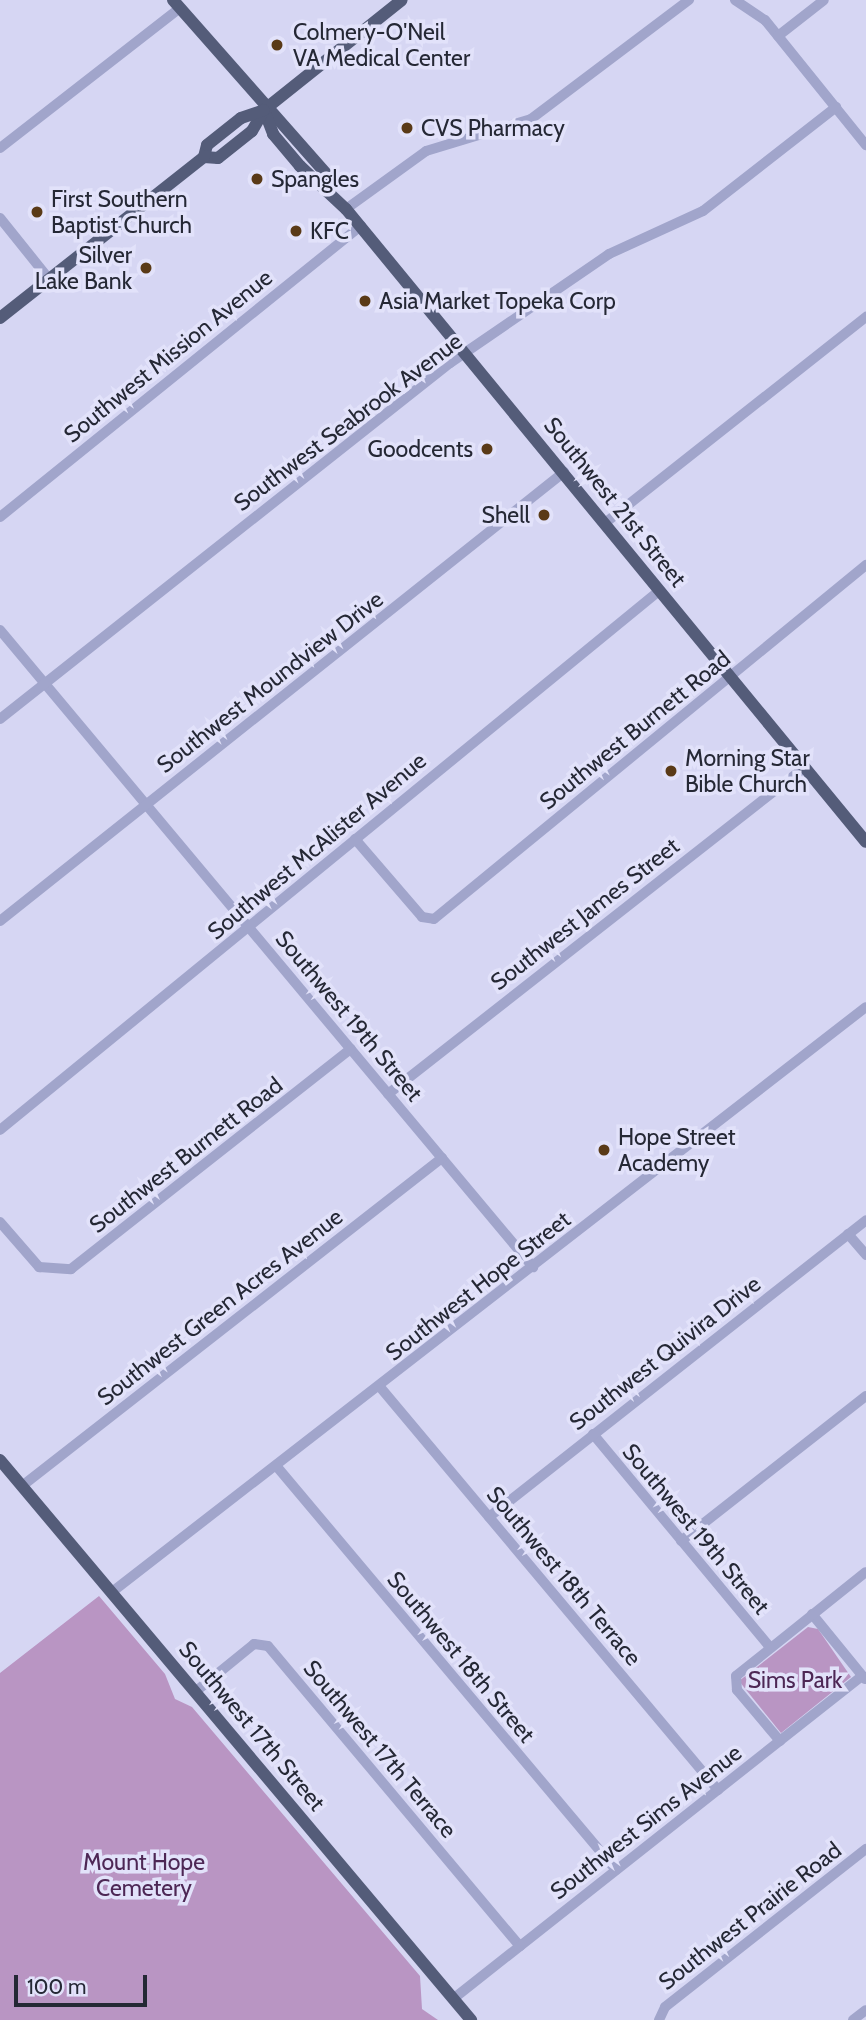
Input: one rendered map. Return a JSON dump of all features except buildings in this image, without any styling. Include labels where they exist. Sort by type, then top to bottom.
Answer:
[{"type":"main road","points":[[0,318],[204,158],[218,158],[252,131],[264,110],[402,0]]},
{"type":"main road","name":"Southwest 21st Street","points":[[176,4],[264,110],[273,134],[317,187],[329,191],[346,209],[866,842]]},
{"type":"main road","name":"Southwest 17th Street","points":[[0,1460],[471,2020]]},
{"type":"street","points":[[346,209],[426,151],[531,119],[689,0]]},
{"type":"street","points":[[735,0],[778,36],[866,145]]},
{"type":"street","points":[[778,36],[824,0]]},
{"type":"street","points":[[0,149],[176,4]]},
{"type":"street","name":"Southwest Seabrook Avenue","points":[[0,719],[466,353],[609,254],[711,205],[836,107]]},
{"type":"street","points":[[0,218],[49,279]]},
{"type":"street","name":"Southwest Mission Avenue","points":[[0,516],[360,226]]},
{"type":"street","points":[[605,523],[866,317]]},
{"type":"street","name":"Southwest Moundview Drive","points":[[0,921],[564,472]]},
{"type":"street","name":"Southwest Burnett Road","points":[[355,839],[426,920],[732,676],[866,565]]},
{"type":"street","name":"Southwest McAlister Avenue","points":[[0,1130],[659,591]]},
{"type":"street","name":"Southwest 19th Street","points":[[0,630],[533,1267]]},
{"type":"street","name":"Southwest James Street","points":[[388,1094],[806,766]]},
{"type":"street","name":"Southwest Hope Street","points":[[112,1592],[278,1468],[866,1007]]},
{"type":"street","name":"Southwest Burnett Road","points":[[0,1222],[39,1267],[71,1269],[351,1049]]},
{"type":"street","name":"Southwest Green Acres Avenue","points":[[22,1486],[442,1158]]},
{"type":"street","name":"Southwest Quivira Drive","points":[[489,1517],[866,1220]]},
{"type":"street","points":[[848,1234],[866,1255]]},
{"type":"street","name":"Southwest 18th Terrace","points":[[380,1387],[718,1790]]},
{"type":"street","points":[[681,1541],[866,1396]]},
{"type":"street","name":"Southwest 19th Street","points":[[593,1434],[770,1647]]},
{"type":"street","name":"Southwest 18th Street","points":[[278,1468],[616,1870]]},
{"type":"street","points":[[780,1741],[735,1685],[736,1676],[866,1572]]},
{"type":"street","points":[[812,1614],[864,1678]]},
{"type":"street","name":"Southwest 17th Terrace","points":[[195,1692],[254,1644],[268,1646],[520,1946]]},
{"type":"street","name":"Southwest Sims Avenue","points":[[453,1999],[864,1678]]},
{"type":"street","name":"Southwest Prairie Road","points":[[660,2017],[866,1849]]},
{"type":"street","points":[[853,2020],[866,2010]]},
{"type":"green space","name":"Mount Hope Cemetery","points":[[99,1596],[165,1674],[175,1699],[192,1707],[420,1976],[422,2009],[438,2020],[0,2020],[0,1673]]},
{"type":"green space","name":"Sims Park","points":[[808,1627],[818,1629],[851,1677],[781,1733],[739,1681]]},
{"type":"place","name":"Colmery-O'Neil VA Medical Center","points":[[277,45]]},
{"type":"place","name":"CVS Pharmacy","points":[[407,128]]},
{"type":"place","name":"Spangles","points":[[257,179]]},
{"type":"place","name":"First Southern Baptist Church","points":[[37,212]]},
{"type":"place","name":"KFC","points":[[296,231]]},
{"type":"place","name":"Silver Lake Bank","points":[[146,268]]},
{"type":"place","name":"Asia Market Topeka Corp","points":[[365,301]]},
{"type":"place","name":"Goodcents","points":[[487,449]]},
{"type":"place","name":"Shell","points":[[544,515]]},
{"type":"place","name":"Morning Star Bible Church","points":[[671,771]]},
{"type":"place","name":"Hope Street Academy","points":[[604,1150]]}]
